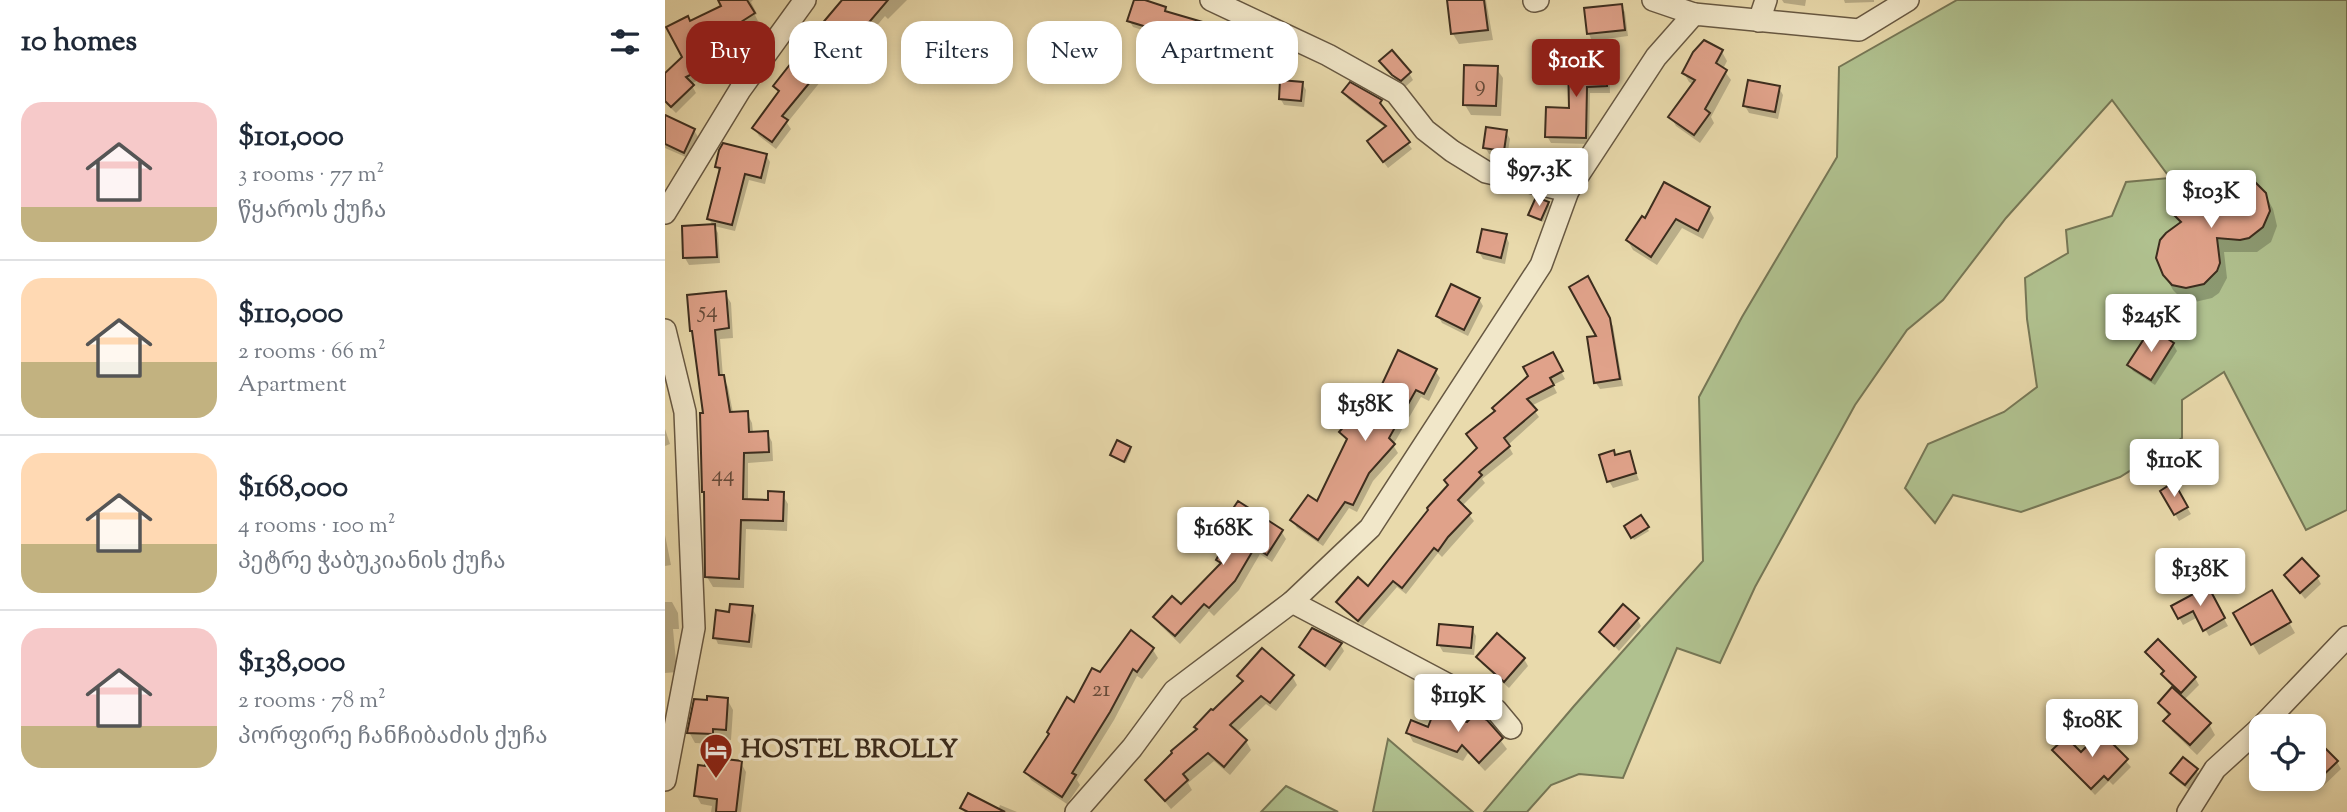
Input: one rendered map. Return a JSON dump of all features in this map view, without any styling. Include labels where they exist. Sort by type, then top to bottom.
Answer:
[{"type":"street","points":[[665,213],[740,90],[805,0]]},
{"type":"street","points":[[1211,0],[1328,55],[1396,93],[1425,130],[1486,172],[1568,191]]},
{"type":"street","points":[[1653,0],[1694,14],[1859,30],[1907,0]]},
{"type":"street","points":[[1759,20],[1766,0]]},
{"type":"street","points":[[1076,812],[1132,748],[1174,691],[1292,602],[1370,528],[1541,265],[1568,191],[1656,57],[1694,14]]},
{"type":"street","points":[[665,330],[685,412],[694,628],[665,780]]},
{"type":"street","points":[[1292,602],[1496,710],[1511,728]]},
{"type":"street","points":[[2273,714],[2347,637]]},
{"type":"street","points":[[2188,812],[2215,769],[2249,738]]},
{"type":"green space","points":[[1957,0],[2347,0],[2347,510],[2306,530],[2224,372],[2182,400],[2182,438],[2120,477],[2021,512],[1953,495],[1935,523],[1905,488],[1928,444],[2004,412],[2037,387],[2027,319],[2025,278],[2068,253],[2066,230],[2112,216],[2126,182],[2170,178],[2112,100],[2006,218],[1943,300],[1907,330],[1855,405],[1755,587],[1720,663],[1677,648],[1623,778],[1579,774],[1551,785],[1527,812],[1484,812],[1703,561],[1699,397],[1742,317],[1837,157],[1839,67]]},
{"type":"green space","points":[[1388,739],[1473,812],[1373,812]]},
{"type":"green space","points":[[1286,786],[1338,812],[1261,812]]},
{"type":"building","points":[[718,0],[747,0],[755,13],[742,21],[690,21],[721,6]]},
{"type":"building","points":[[842,0],[888,0],[870,21],[824,21]]},
{"type":"building","points":[[1134,0],[1145,0],[1166,7],[1165,11],[1199,21],[1136,21],[1136,24],[1127,21]]},
{"type":"building","points":[[1447,0],[1484,0],[1488,30],[1451,34]]},
{"type":"building","points":[[1622,4],[1625,30],[1587,34],[1584,8]]},
{"type":"building","points":[[688,16],[690,21],[686,21],[686,84],[694,85],[671,107],[665,101],[665,73],[682,57],[666,27]]},
{"type":"building","points":[[1704,40],[1723,50],[1716,63],[1727,70],[1705,109],[1710,113],[1694,135],[1668,117],[1695,80],[1682,73],[1693,52]]},
{"type":"building","points":[[1392,50],[1411,72],[1401,81],[1379,61]]},
{"type":"building","points":[[1606,58],[1607,86],[1587,87],[1586,138],[1545,137],[1546,107],[1569,108],[1568,59]]},
{"type":"building","points":[[1464,65],[1498,66],[1496,106],[1463,105]]},
{"type":"building","points":[[789,66],[789,84],[808,84],[782,116],[788,120],[772,142],[752,128],[779,91],[773,86]]},
{"type":"building","points":[[1748,80],[1780,86],[1775,112],[1743,106]]},
{"type":"building","points":[[1303,82],[1301,101],[1279,99],[1280,84]]},
{"type":"building","points":[[1350,82],[1382,100],[1380,103],[1410,142],[1383,162],[1367,141],[1386,126],[1342,92]]},
{"type":"building","points":[[665,115],[695,129],[684,153],[665,144]]},
{"type":"building","points":[[1486,127],[1507,130],[1504,151],[1483,148]]},
{"type":"building","points":[[723,143],[767,154],[761,178],[745,174],[732,225],[707,219],[720,168],[715,167]]},
{"type":"building","points":[[2236,176],[2253,180],[2266,193],[2270,211],[2263,227],[2249,238],[2217,238],[2220,263],[2217,271],[2204,284],[2186,288],[2172,285],[2163,275],[2156,258],[2160,240],[2181,222],[2174,215],[2195,195],[2204,204],[2219,182]]},
{"type":"building","points":[[1664,182],[1710,207],[1698,231],[1676,219],[1651,257],[1626,240],[1642,216],[1645,218]]},
{"type":"building","points":[[1536,197],[1549,202],[1541,220],[1528,215]]},
{"type":"building","points":[[715,224],[717,257],[683,258],[682,226]]},
{"type":"building","points":[[1482,229],[1507,234],[1501,258],[1477,252]]},
{"type":"building","points":[[1588,276],[1610,318],[1620,379],[1594,383],[1587,337],[1596,336],[1569,287]]},
{"type":"building","points":[[1451,284],[1480,298],[1464,330],[1436,316]]},
{"type":"building","points":[[726,291],[729,328],[715,330],[719,375],[724,375],[730,412],[748,411],[749,432],[768,431],[769,452],[744,453],[743,499],[768,500],[768,491],[784,492],[783,521],[741,520],[739,579],[705,577],[700,413],[703,413],[687,295]]},
{"type":"building","points":[[2151,328],[2174,343],[2151,380],[2127,365]]},
{"type":"building","points":[[1398,350],[1437,369],[1424,394],[1416,390],[1389,438],[1395,444],[1369,473],[1353,505],[1345,502],[1318,540],[1290,520],[1308,495],[1317,501],[1347,439],[1339,432],[1354,415],[1359,420],[1374,393],[1377,395]]},
{"type":"building","points":[[1553,352],[1563,371],[1550,378],[1554,385],[1527,399],[1537,410],[1504,438],[1510,446],[1479,472],[1482,475],[1458,500],[1471,513],[1438,551],[1434,548],[1402,588],[1393,581],[1358,621],[1336,602],[1358,577],[1368,586],[1427,508],[1448,485],[1444,480],[1477,448],[1466,434],[1495,411],[1492,408],[1528,376],[1523,367]]},
{"type":"building","points":[[1117,440],[1131,447],[1124,462],[1110,455]]},
{"type":"building","points":[[1614,450],[1615,455],[1630,451],[1636,473],[1607,482],[1599,455]]},
{"type":"building","points":[[2174,482],[2188,507],[2174,515],[2160,491]]},
{"type":"building","points":[[1238,501],[1283,530],[1267,555],[1255,547],[1235,581],[1209,608],[1204,604],[1175,636],[1153,617],[1172,596],[1181,604],[1221,563],[1216,560],[1239,519],[1230,513]]},
{"type":"building","points":[[1641,515],[1649,527],[1631,538],[1624,526]]},
{"type":"building","points":[[2302,558],[2319,576],[2300,593],[2284,575]]},
{"type":"building","points":[[2208,586],[2225,618],[2203,631],[2193,611],[2178,619],[2171,606]]},
{"type":"building","points":[[2272,590],[2291,622],[2251,645],[2233,613]]},
{"type":"building","points":[[730,604],[753,606],[749,642],[713,638],[716,610],[729,612]]},
{"type":"building","points":[[1623,604],[1639,618],[1614,646],[1599,632]]},
{"type":"building","points":[[1439,624],[1473,627],[1471,648],[1437,645]]},
{"type":"building","points":[[1312,628],[1342,643],[1325,666],[1299,647]]},
{"type":"building","points":[[1131,630],[1154,648],[1137,672],[1133,669],[1072,773],[1076,775],[1062,797],[1024,772],[1049,734],[1047,732],[1067,697],[1074,702],[1092,668],[1100,672]]},
{"type":"building","points":[[1497,633],[1525,658],[1504,682],[1476,657]]},
{"type":"building","points":[[2158,639],[2196,677],[2181,693],[2161,674],[2164,671],[2145,652]]},
{"type":"building","points":[[1262,648],[1294,675],[1270,703],[1261,696],[1230,725],[1247,740],[1224,767],[1208,753],[1183,774],[1188,780],[1165,801],[1145,780],[1171,751],[1197,729],[1194,727],[1211,709],[1243,681],[1237,676]]},
{"type":"building","points":[[2172,687],[2211,723],[2190,745],[2163,721],[2170,714],[2158,703]]},
{"type":"building","points":[[707,696],[728,698],[726,730],[713,729],[713,734],[687,733],[694,699],[707,700]]},
{"type":"building","points":[[1435,709],[1467,722],[1475,714],[1487,720],[1503,738],[1479,763],[1462,745],[1457,752],[1406,733],[1411,720],[1428,727]]},
{"type":"building","points":[[2101,732],[2128,759],[2108,780],[2104,776],[2091,789],[2052,750],[2066,737],[2081,752]]},
{"type":"building","points":[[2326,749],[2338,761],[2326,773]]},
{"type":"building","points":[[707,757],[742,761],[736,812],[716,812],[717,799],[694,796],[698,765],[705,766]]},
{"type":"building","points":[[2183,757],[2198,769],[2185,785],[2170,773]]},
{"type":"building","points":[[968,793],[1005,812],[968,812],[960,808]]},
{"type":"place","name":"HOSTEL BROLLY","points":[[716,780]]}]
